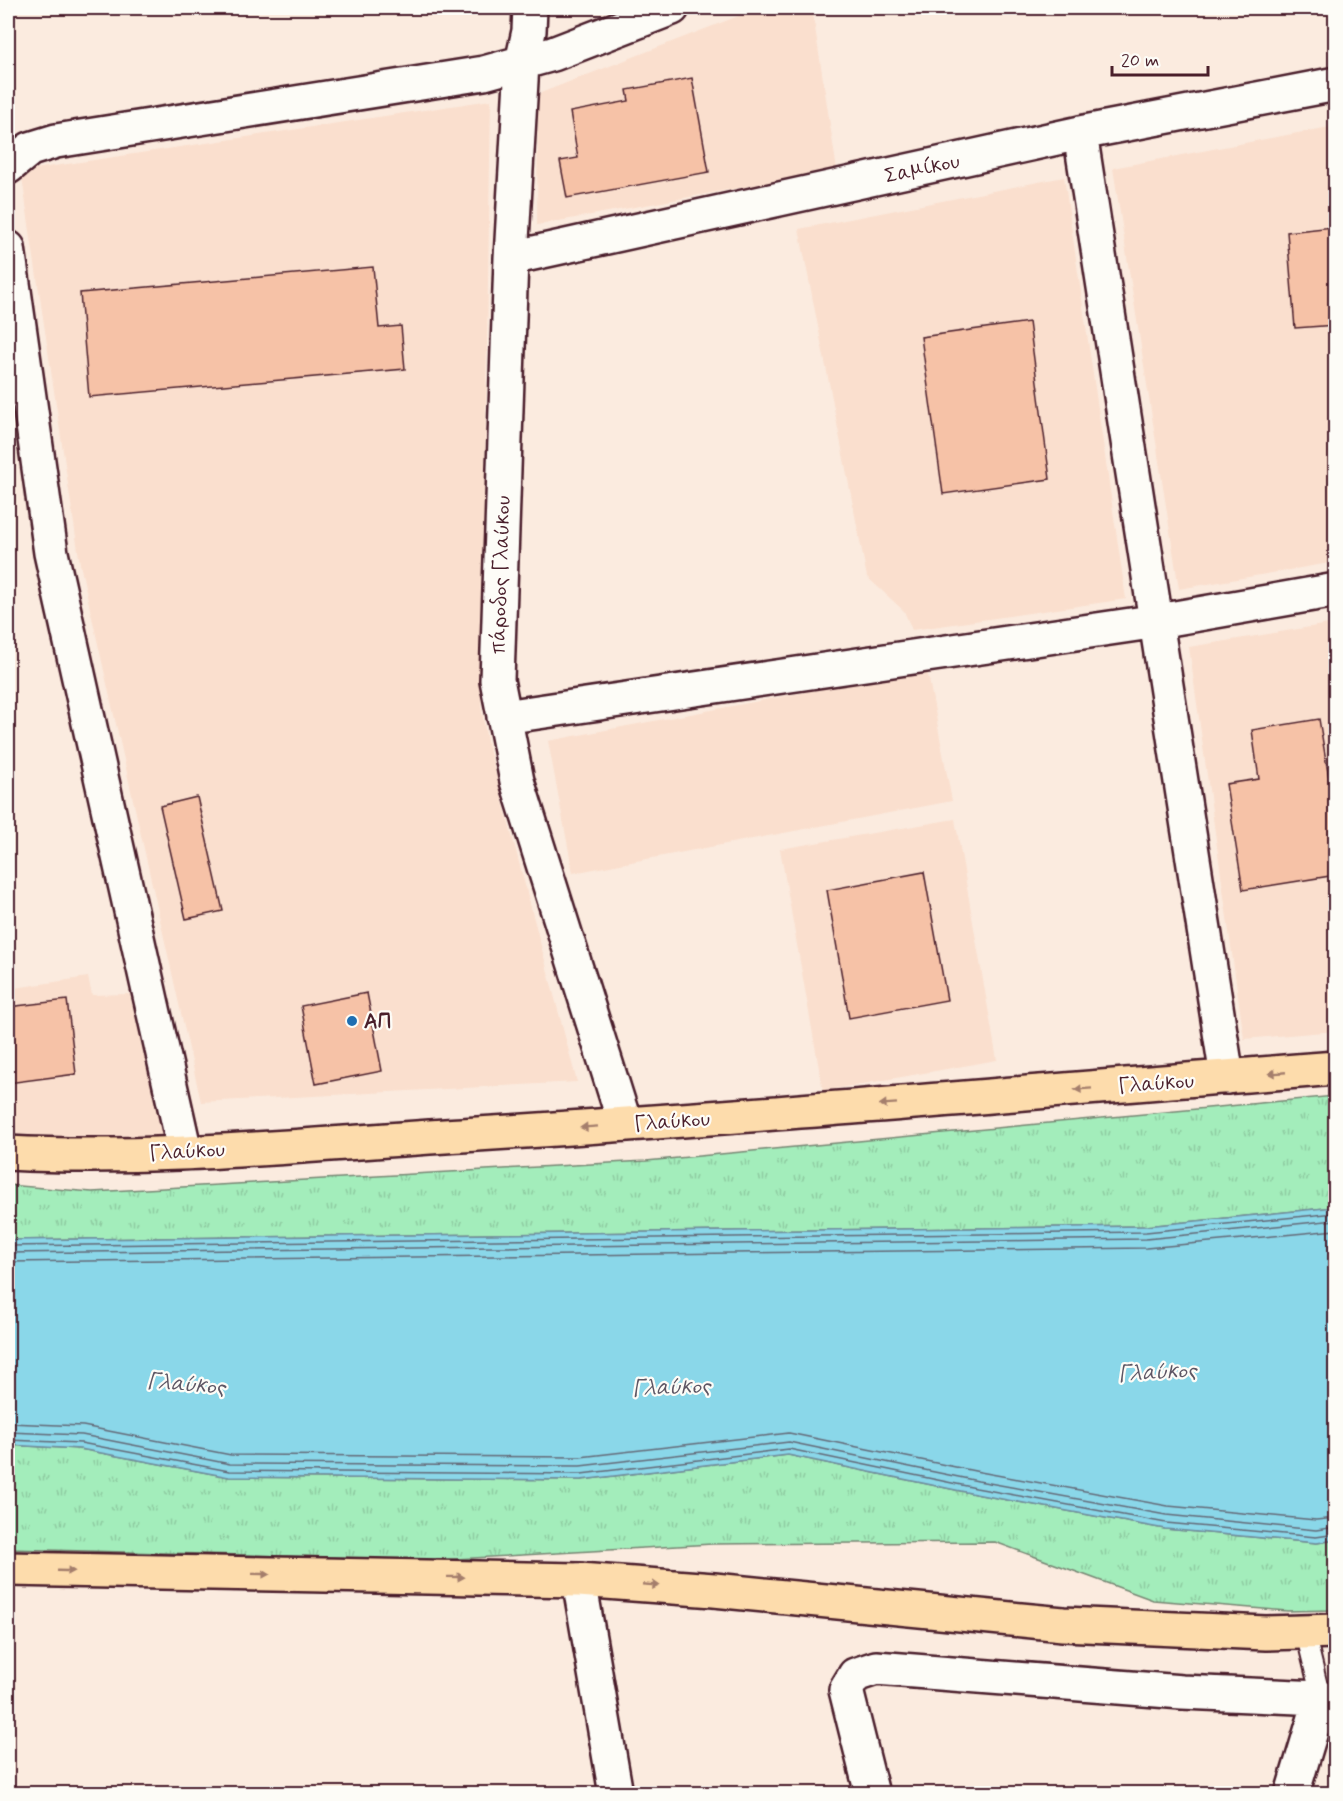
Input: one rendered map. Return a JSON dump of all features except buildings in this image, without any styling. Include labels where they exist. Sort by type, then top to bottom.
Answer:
[{"type":"main road","name":"Γλαύκου","points":[[8,1153],[66,1156],[185,1152],[625,1124],[1335,1068]]},
{"type":"main road","points":[[8,1569],[579,1580],[714,1590],[1063,1624],[1320,1632]]},
{"type":"street","name":"πάροδος Γλαύκου","points":[[530,8],[530,31],[522,63],[511,258],[497,680],[517,781],[625,1124]]},
{"type":"street","points":[[8,167],[30,149],[56,141],[462,77],[522,63],[554,54],[672,8]]},
{"type":"street","name":"Σαμίκου","points":[[511,258],[1080,133],[1335,84]]},
{"type":"street","points":[[1080,133],[1158,621],[1227,1077]]},
{"type":"street","points":[[8,248],[51,553],[185,1152]]},
{"type":"street","points":[[504,717],[1158,621],[1335,590]]},
{"type":"street","points":[[579,1580],[616,1794]]},
{"type":"street","points":[[872,1794],[846,1690],[855,1675],[876,1668],[1182,1692],[1321,1698],[1293,1794]]},
{"type":"lane","points":[[1320,1632],[1321,1698],[1335,1729]]},
{"type":"shaded area","points":[[759,8],[812,8],[837,170],[537,225],[538,94]]},
{"type":"shaded area","points":[[491,100],[481,706],[487,741],[577,1082],[201,1102],[80,564],[21,171]]},
{"type":"shaded area","points":[[1335,126],[1335,562],[1179,589],[1113,168]]},
{"type":"shaded area","points":[[1064,177],[1126,599],[912,630],[904,611],[867,577],[799,229]]},
{"type":"shaded area","points":[[1335,623],[1335,1031],[1244,1039],[1189,647]]},
{"type":"shaded area","points":[[927,669],[952,801],[573,873],[548,741]]},
{"type":"shaded area","points":[[955,819],[997,1060],[823,1091],[780,849]]},
{"type":"shaded area","points":[[88,977],[92,995],[130,994],[166,1148],[8,1148],[8,989]]},
{"type":"green space","points":[[1335,1096],[1335,1207],[1146,1226],[8,1240],[8,1185],[92,1192],[646,1161]]},
{"type":"green space","points":[[8,1445],[80,1449],[229,1477],[581,1480],[788,1455],[975,1494],[1165,1529],[1317,1543],[1335,1540],[1336,1610],[1287,1611],[1153,1600],[995,1542],[712,1544],[438,1560],[8,1549]]},
{"type":"water","name":"Γλαύκος","points":[[1335,1207],[1335,1540],[1317,1543],[1165,1529],[975,1494],[788,1455],[581,1480],[229,1477],[80,1449],[8,1445],[8,1240],[1146,1226]]},
{"type":"place","name":"ΑΠ","points":[[352,1021]]}]
